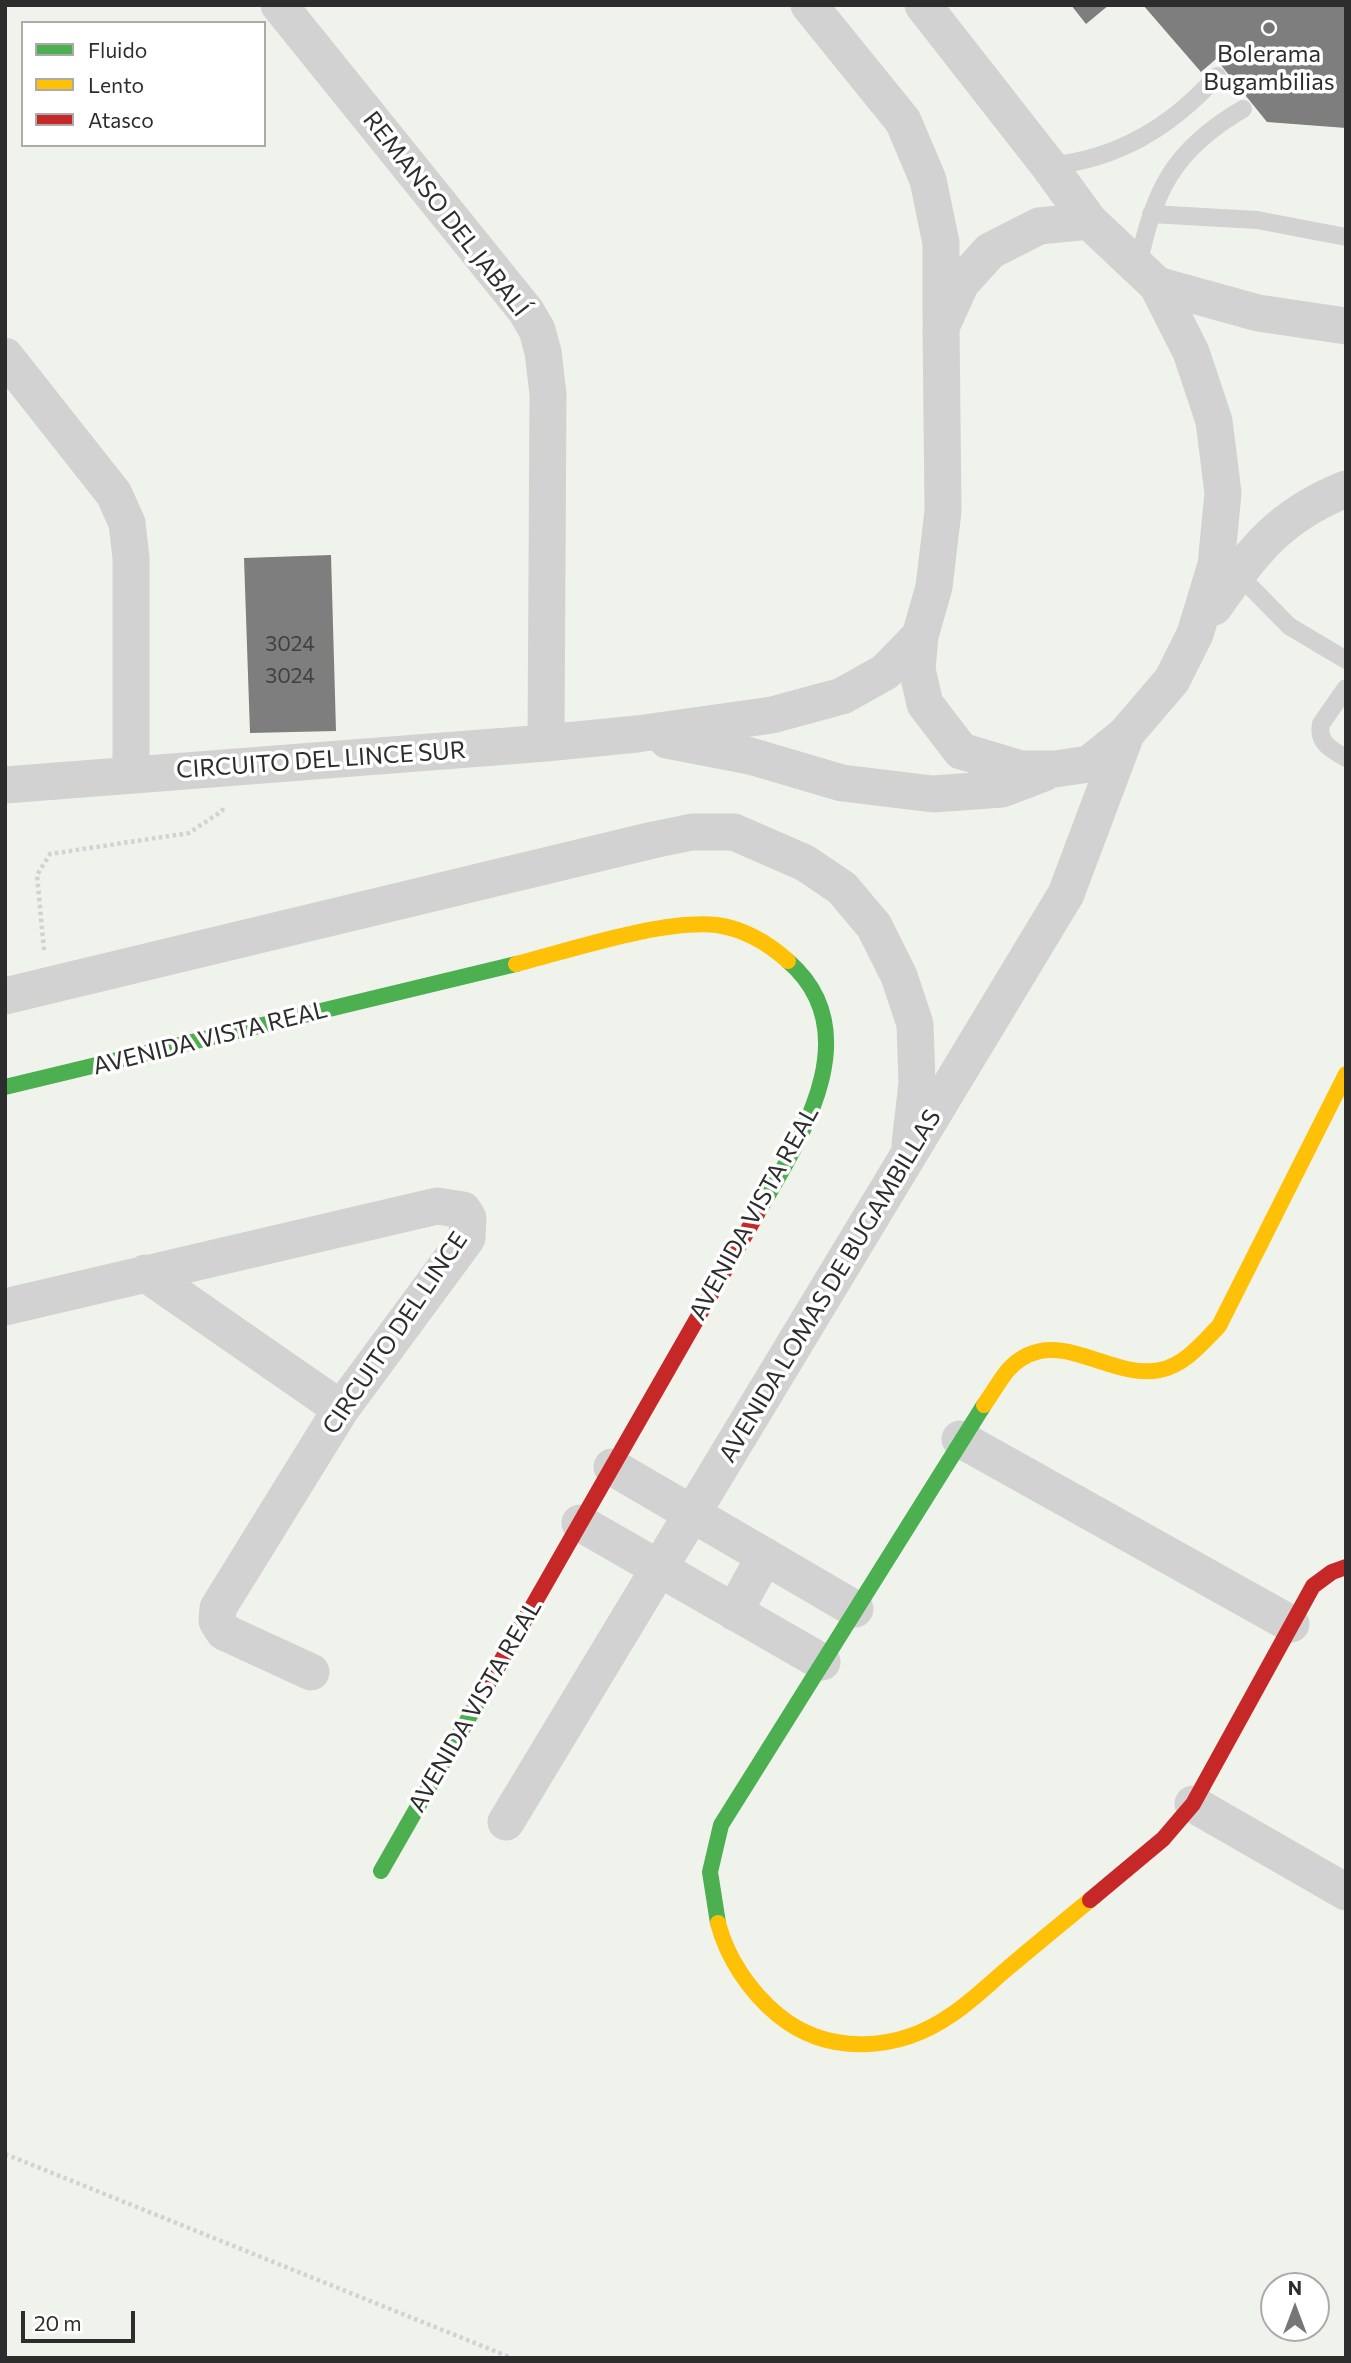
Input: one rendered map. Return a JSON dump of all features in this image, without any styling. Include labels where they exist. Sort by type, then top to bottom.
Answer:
[{"type":"street","name":"REMANSO DEL JABALÍ","points":[[279,5],[526,311],[537,330],[548,394],[546,743]]},
{"type":"street","points":[[809,5],[903,121],[928,180],[941,243],[943,511],[934,587],[920,636],[917,669],[925,704],[961,751],[1021,769],[1055,769],[1089,764],[1125,735],[1172,680],[1195,634],[1237,573],[1274,530],[1311,503],[1346,489]]},
{"type":"street","points":[[923,5],[1089,221],[1147,277],[1191,352],[1214,421],[1223,493],[1216,565],[1195,634]]},
{"type":"street","points":[[941,327],[961,283],[990,251],[1039,226],[1089,221]]},
{"type":"street","points":[[1147,277],[1258,313],[1346,326]]},
{"type":"street","points":[[5,356],[114,495],[127,523],[131,558],[131,775]]},
{"type":"street","name":"CIRCUITO DEL LINCE SUR","points":[[5,785],[546,743],[637,734],[772,715],[842,696],[885,672],[920,636]]},
{"type":"street","name":"CIRCUITO DEL LINCE SUR","points":[[637,734],[750,756],[842,783],[933,794],[1002,789],[1055,769]]},
{"type":"street","name":"AVENIDA LOMAS DE BUGAMBILLAS","points":[[506,1822],[1066,894],[1125,735]]},
{"type":"street","points":[[5,996],[653,840],[692,832],[734,832],[805,863],[842,888],[874,926],[899,976],[915,1024],[917,1083],[909,1155]]},
{"type":"street","name":"AVENIDA VISTA REAL","points":[[5,1087],[668,927],[720,926],[756,937],[788,958],[808,981],[824,1015],[828,1045],[820,1092],[788,1160],[381,1871]]},
{"type":"street","points":[[1346,1074],[1219,1326],[1203,1348],[1180,1364],[1157,1373],[1125,1371],[1073,1349],[1050,1348],[1011,1367],[960,1439],[722,1825],[713,1848],[710,1871],[712,1898],[733,1963],[770,2008],[810,2035],[842,2045],[883,2045],[915,2035],[950,2016],[1163,1839],[1193,1804],[1313,1586],[1332,1572],[1346,1567]]},
{"type":"street","name":"CIRCUITO DEL LINCE","points":[[5,1307],[437,1206],[463,1210],[468,1219],[467,1238],[341,1409],[217,1614],[224,1632],[311,1672]]},
{"type":"street","points":[[145,1273],[341,1409]]},
{"type":"street","points":[[960,1439],[1291,1624]]},
{"type":"street","points":[[612,1467],[855,1609]]},
{"type":"street","points":[[580,1523],[822,1662]]},
{"type":"street","points":[[734,1612],[765,1556]]},
{"type":"street","points":[[1193,1804],[1346,1892]]},
{"type":"lane","points":[[1049,166],[1081,163],[1104,156],[1147,136],[1186,108],[1217,76]]},
{"type":"lane","points":[[1147,277],[1151,214],[1170,173],[1190,147],[1214,126],[1243,109]]},
{"type":"lane","points":[[1151,214],[1257,220],[1346,237]]},
{"type":"lane","points":[[1237,573],[1289,626],[1346,660]]},
{"type":"lane","points":[[1346,688],[1319,731],[1325,746],[1346,758]]},
{"type":"path","points":[[47,986],[37,875],[50,854],[189,833],[222,811],[228,768]]},
{"type":"path","points":[[5,2154],[512,2358]]},
{"type":"shaded area","points":[[5,5],[1346,5],[1346,2358],[5,2358]]},
{"type":"building","points":[[1071,5],[1109,5],[1086,24]]},
{"type":"building","points":[[1143,5],[1346,5],[1346,128],[1267,122],[1216,59],[1201,72]]},
{"type":"building","points":[[331,555],[336,731],[250,733],[244,558]]},
{"type":"traffic: fast","points":[[757,1214],[807,1121],[819,1087],[826,1053],[824,1021],[812,990],[788,961]]},
{"type":"traffic: fast","points":[[5,1087],[516,964]]},
{"type":"traffic: fast","points":[[718,1923],[710,1872],[721,1825],[984,1405]]},
{"type":"traffic: fast","points":[[381,1871],[484,1691]]},
{"type":"traffic: slow","points":[[516,964],[617,937],[695,924],[717,925],[746,933],[788,961]]},
{"type":"traffic: slow","points":[[984,1405],[1008,1370],[1026,1356],[1044,1350],[1082,1355],[1121,1368],[1141,1371],[1169,1367],[1192,1352],[1219,1326],[1346,1074]]},
{"type":"traffic: slow","points":[[718,1923],[727,1949],[741,1973],[758,1996],[778,2015],[819,2038],[863,2044],[909,2036],[951,2015],[1090,1900]]},
{"type":"traffic: jam","points":[[484,1691],[757,1214]]},
{"type":"traffic: jam","points":[[1090,1900],[1163,1839],[1193,1804],[1313,1586],[1332,1572],[1346,1567]]},
{"type":"place","name":"Bolerama Bugambilias","points":[[1269,28]]}]
